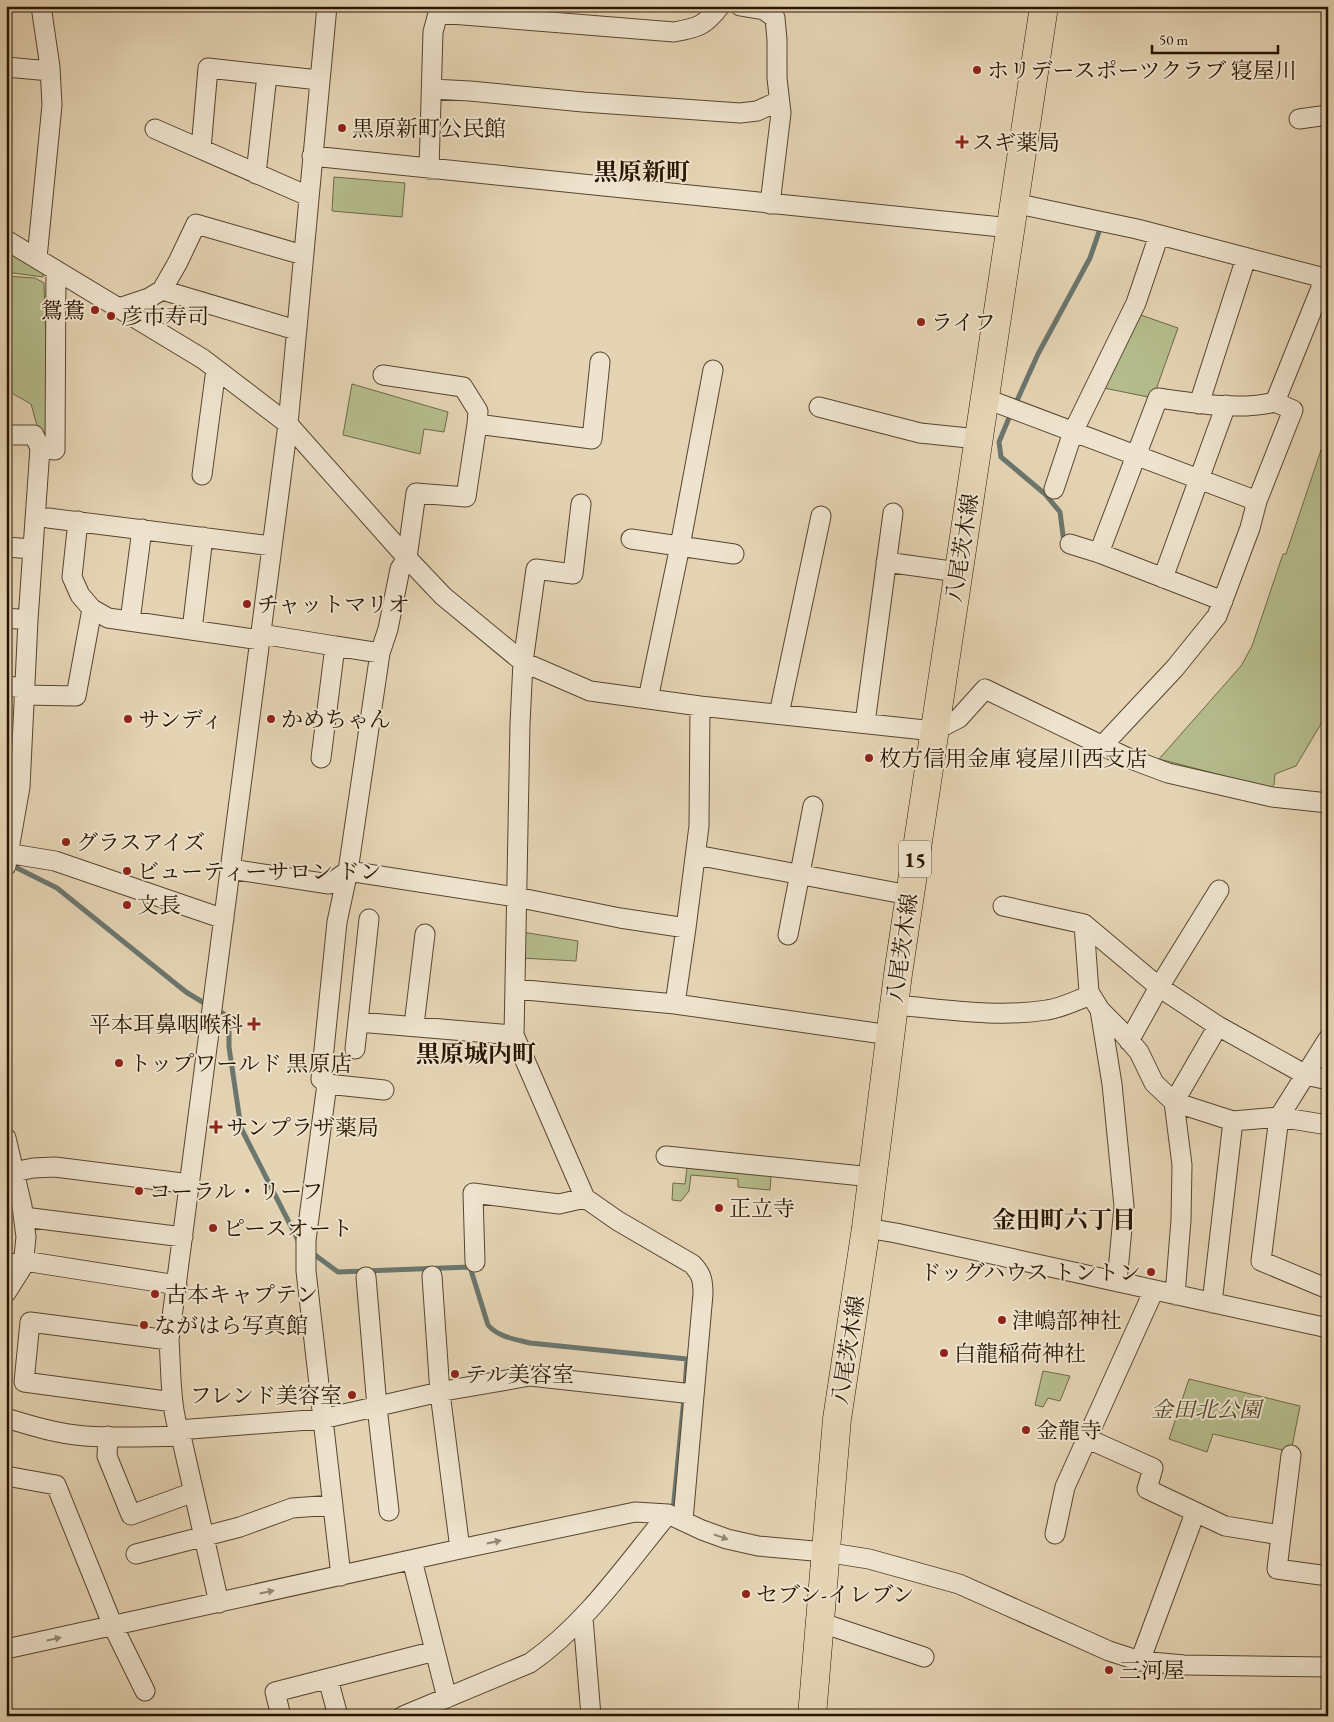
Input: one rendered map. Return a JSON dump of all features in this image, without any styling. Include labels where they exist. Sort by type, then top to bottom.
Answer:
[{"type":"main road","name":"八尾茨木線","points":[[812,1716],[837,1419],[866,1228],[909,895],[1044,6]]},
{"type":"street","points":[[37,258],[52,105],[50,71],[41,6]]},
{"type":"street","points":[[219,1603],[179,1433],[174,1402],[169,1340],[288,424],[326,6]]},
{"type":"street","points":[[429,168],[433,32],[439,10],[674,32],[693,29],[710,20],[720,6]]},
{"type":"street","points":[[740,6],[764,10],[775,18],[780,113],[770,204]]},
{"type":"street","points":[[6,67],[50,71]]},
{"type":"street","points":[[201,149],[208,68],[319,80]]},
{"type":"street","points":[[256,174],[267,75]]},
{"type":"street","points":[[432,89],[740,113],[757,111],[779,101]]},
{"type":"street","points":[[1299,119],[1328,115]]},
{"type":"street","points":[[155,129],[308,196]]},
{"type":"street","points":[[312,156],[770,204],[1012,215],[1160,235],[1327,278],[1275,402]]},
{"type":"street","points":[[118,308],[148,298],[162,290],[196,224],[303,255]]},
{"type":"street","points":[[1054,489],[1073,432],[1136,304],[1160,235]]},
{"type":"street","points":[[6,240],[203,359],[288,424],[443,596],[523,662],[590,691],[700,706],[934,731],[959,718],[984,689],[1128,758],[1168,773],[1272,797],[1328,803]]},
{"type":"street","points":[[1199,404],[1246,258]]},
{"type":"street","points":[[40,448],[55,450],[56,270]]},
{"type":"street","points":[[162,290],[296,330]]},
{"type":"street","points":[[477,424],[592,439],[600,362]]},
{"type":"street","points":[[202,475],[216,369]]},
{"type":"street","points":[[648,699],[680,546],[713,370]]},
{"type":"street","points":[[383,375],[463,387],[478,411],[466,497],[416,493],[407,558],[400,569],[388,629],[380,653],[348,872],[338,922],[321,1078],[327,1084],[384,1090]]},
{"type":"street","points":[[984,398],[1257,502]]},
{"type":"street","points":[[1099,552],[1158,398],[1199,404],[1263,405],[1275,402],[1293,410],[1257,502],[1250,528],[1217,616],[1175,668],[1102,746]]},
{"type":"street","points":[[1163,578],[1197,479],[1226,404]]},
{"type":"street","points":[[819,406],[920,433],[978,439]]},
{"type":"street","points":[[6,435],[34,435],[40,448],[28,620],[18,689],[20,787],[7,858],[56,861],[224,919]]},
{"type":"street","points":[[403,1716],[530,1663],[545,1653],[583,1618],[674,1517],[703,1283],[701,1273],[692,1264],[610,1216],[585,1198],[514,1035],[520,724],[523,662],[536,569],[572,574],[582,504]]},
{"type":"street","points":[[865,723],[893,513]]},
{"type":"street","points":[[780,714],[821,516]]},
{"type":"street","points":[[48,518],[272,546]]},
{"type":"street","points":[[78,521],[72,577],[80,595],[92,609],[108,618],[380,653]]},
{"type":"street","points":[[130,621],[142,530]]},
{"type":"street","points":[[192,630],[203,537]]},
{"type":"street","points":[[631,539],[734,554]]},
{"type":"street","points":[[1070,544],[1099,552],[1223,601]]},
{"type":"street","points":[[6,547],[33,549]]},
{"type":"street","points":[[886,562],[958,572]]},
{"type":"street","points":[[18,689],[76,696],[92,609]]},
{"type":"street","points":[[6,618],[28,620]]},
{"type":"street","points":[[321,758],[336,646]]},
{"type":"street","points":[[675,1004],[696,855],[700,706]]},
{"type":"street","points":[[788,935],[813,806]]},
{"type":"street","points":[[696,855],[909,895]]},
{"type":"street","points":[[230,869],[329,884],[348,872],[516,897],[620,918],[686,928]]},
{"type":"street","points":[[1129,1041],[1159,987],[1219,890]]},
{"type":"street","points":[[1003,906],[1084,924],[1159,987],[1218,1026],[1306,1075],[1328,1080]]},
{"type":"street","points":[[355,1049],[369,920]]},
{"type":"street","points":[[1084,924],[1089,992],[1096,1003],[1139,1052],[1154,1084],[1174,1102],[1233,1121],[1279,1117],[1328,1125]]},
{"type":"street","points":[[414,1026],[425,934]]},
{"type":"street","points":[[515,989],[675,1004],[890,1035]]},
{"type":"street","points":[[894,1005],[1016,1014],[1096,1003]]},
{"type":"street","points":[[1096,1003],[1112,1084],[1124,1206],[1117,1282]]},
{"type":"street","points":[[358,1022],[514,1035]]},
{"type":"street","points":[[1175,1294],[1181,1220],[1182,1165],[1174,1102],[1218,1026]]},
{"type":"street","points":[[1328,1040],[1279,1117],[1261,1261],[1328,1289]]},
{"type":"street","points":[[327,1084],[306,1250],[306,1271],[341,1576]]},
{"type":"street","points":[[1212,1303],[1233,1121]]},
{"type":"street","points":[[6,1138],[24,1217],[26,1237],[15,1263]]},
{"type":"street","points":[[666,1156],[872,1177]]},
{"type":"street","points":[[14,1172],[33,1168],[56,1168],[190,1184]]},
{"type":"street","points":[[474,1262],[473,1193],[559,1204],[585,1198]]},
{"type":"street","points":[[24,1217],[183,1237]]},
{"type":"street","points":[[866,1228],[1328,1328]]},
{"type":"street","points":[[15,1263],[176,1285]]},
{"type":"street","points":[[6,1292],[23,1266],[15,1263]]},
{"type":"street","points":[[432,1276],[440,1393],[460,1549]]},
{"type":"street","points":[[366,1277],[388,1511]]},
{"type":"street","points":[[1055,1534],[1065,1487],[1154,1290]]},
{"type":"street","points":[[169,1340],[30,1322],[24,1382],[174,1402]]},
{"type":"street","points":[[6,1418],[38,1427],[84,1436],[133,1438],[322,1419],[440,1393],[530,1376],[688,1393]]},
{"type":"street","points":[[108,1436],[107,1456],[131,1515],[194,1492]]},
{"type":"street","points":[[1086,1438],[1153,1468],[1147,1489],[1195,1513],[1225,1526],[1281,1534]]},
{"type":"street","points":[[1291,1455],[1277,1569],[1328,1576]]},
{"type":"street","points":[[6,1476],[56,1485],[113,1626],[145,1691]]},
{"type":"street","points":[[136,1554],[240,1527],[292,1508],[333,1505]]},
{"type":"street","points":[[6,1649],[634,1512],[674,1517],[726,1539],[758,1546],[825,1552],[869,1559],[959,1584],[1109,1651],[1140,1662],[1184,1665],[1328,1667]]},
{"type":"street","points":[[1140,1662],[1195,1513]]},
{"type":"street","points":[[412,1560],[447,1698]]},
{"type":"street","points":[[583,1618],[591,1716]]},
{"type":"street","points":[[820,1622],[924,1657]]},
{"type":"street","points":[[281,1716],[275,1692],[435,1651]]},
{"type":"street","points":[[328,1679],[338,1716]]},
{"type":"green space","points":[[334,177],[405,183],[402,217],[332,211]]},
{"type":"green space","points":[[6,250],[43,273],[43,277],[6,272]]},
{"type":"green space","points":[[6,276],[35,278],[44,283],[49,439],[45,439],[38,429],[31,404],[6,390]]},
{"type":"green space","points":[[1135,313],[1178,328],[1153,398],[1099,387]]},
{"type":"green space","points":[[352,384],[448,412],[444,432],[424,429],[420,454],[343,435]]},
{"type":"green space","points":[[1321,450],[1328,454],[1328,712],[1296,766],[1275,774],[1274,785],[1271,788],[1159,759],[1241,666],[1252,646],[1283,554],[1286,554]]},
{"type":"green space","points":[[522,932],[578,941],[576,961],[521,958]]},
{"type":"green space","points":[[687,1168],[771,1176],[770,1190],[738,1187],[738,1179],[691,1175],[689,1191],[681,1201],[672,1200],[673,1183],[685,1184]]},
{"type":"green space","points":[[1043,1371],[1070,1376],[1060,1401],[1048,1398],[1043,1407],[1035,1405]]},
{"type":"green space","name":"金田北公園","points":[[1189,1379],[1300,1406],[1291,1452],[1213,1434],[1207,1452],[1169,1439]]},
{"type":"waterway","points":[[1015,405],[1038,354],[1090,258],[1101,226]]},
{"type":"waterway","points":[[1011,413],[999,442],[1001,457],[1045,494],[1060,512],[1064,543]]},
{"type":"waterway","points":[[11,865],[57,888],[186,992],[209,1006]]},
{"type":"waterway","points":[[217,1010],[229,1017],[229,1047],[241,1128],[300,1244]]},
{"type":"waterway","points":[[311,1252],[338,1272],[470,1267],[488,1325],[497,1332],[507,1337],[530,1343],[687,1359],[685,1389]]},
{"type":"waterway","points":[[673,1511],[684,1398]]},
{"type":"place","name":"ホリデースポーツクラブ 寝屋川","points":[[977,70]]},
{"type":"place","name":"黒原新町公民館","points":[[342,128]]},
{"type":"place","name":"スギ薬局","points":[[962,142]]},
{"type":"place","name":"鴛鴦","points":[[95,310]]},
{"type":"place","name":"彦市寿司","points":[[111,316]]},
{"type":"place","name":"ライフ","points":[[921,322]]},
{"type":"place","name":"チャットマリオ","points":[[247,604]]},
{"type":"place","name":"サンディ","points":[[128,719]]},
{"type":"place","name":"かめちゃん","points":[[271,719]]},
{"type":"place","name":"枚方信用金庫 寝屋川西支店","points":[[869,758]]},
{"type":"place","name":"グラスアイズ","points":[[66,842]]},
{"type":"place","name":"ビューティーサロン ドン","points":[[127,871]]},
{"type":"place","name":"文長","points":[[127,905]]},
{"type":"place","name":"平本耳鼻咽喉科","points":[[254,1024]]},
{"type":"place","name":"トップワールド 黒原店","points":[[119,1063]]},
{"type":"place","name":"サンプラザ薬局","points":[[216,1127]]},
{"type":"place","name":"コーラル・リーフ","points":[[139,1191]]},
{"type":"place","name":"正立寺","points":[[719,1208]]},
{"type":"place","name":"ピースオート","points":[[213,1228]]},
{"type":"place","name":"ドッグハウス トントン","points":[[1151,1272]]},
{"type":"place","name":"古本キャプテン","points":[[155,1294]]},
{"type":"place","name":"津嶋部神社","points":[[1002,1320]]},
{"type":"place","name":"ながはら写真館","points":[[144,1325]]},
{"type":"place","name":"白龍稲荷神社","points":[[944,1353]]},
{"type":"place","name":"テル美容室","points":[[455,1374]]},
{"type":"place","name":"フレンド美容室","points":[[352,1395]]},
{"type":"place","name":"金龍寺","points":[[1026,1430]]},
{"type":"place","name":"セブン-イレブン","points":[[746,1594]]},
{"type":"place","name":"三河屋","points":[[1109,1670]]},
{"type":"district","name":"黒原新町","points":[[642,171]]},
{"type":"district","name":"黒原城内町","points":[[476,1053]]},
{"type":"district","name":"金田町六丁目","points":[[1064,1219]]}]
